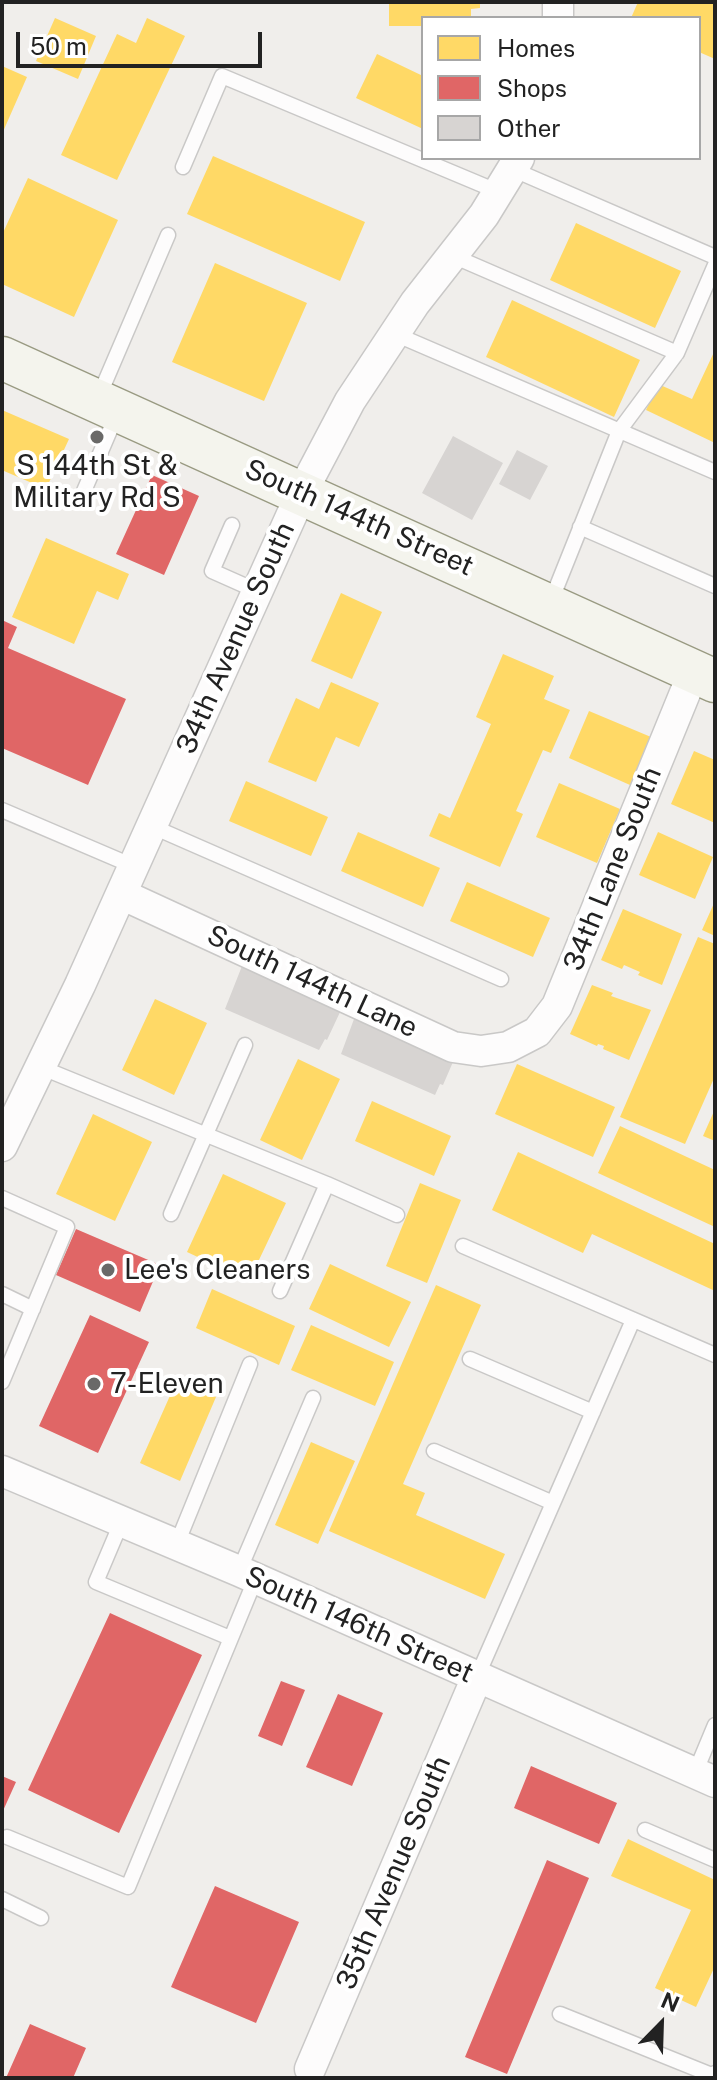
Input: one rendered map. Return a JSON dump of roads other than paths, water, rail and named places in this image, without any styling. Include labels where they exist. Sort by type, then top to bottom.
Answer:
[{"type":"street","name":"34th Avenue South","points":[[2,1146],[127,880],[302,492],[350,401],[510,173]]},
{"type":"street","name":"South 144th Street","points":[[2,358],[705,676]]},
{"type":"street","name":"34th Lane South","points":[[508,1047],[537,1032],[557,1006],[705,676]]},
{"type":"street","name":"South 144th Lane","points":[[127,880],[453,1047],[481,1051],[508,1047]]},
{"type":"street","name":"South 146th Street","points":[[2,1471],[705,1778]]},
{"type":"street","name":"35th Avenue South","points":[[310,2069],[477,1677]]},
{"type":"lane","points":[[183,167],[222,76],[421,143]]},
{"type":"lane","points":[[471,160],[715,257]]},
{"type":"lane","points":[[81,498],[108,405],[168,235]]},
{"type":"lane","points":[[453,256],[677,353]]},
{"type":"lane","points":[[549,605],[619,431],[677,353],[715,265]]},
{"type":"lane","points":[[395,334],[715,472]]},
{"type":"lane","points":[[232,525],[212,571],[257,591]]},
{"type":"lane","points":[[580,527],[715,586]]},
{"type":"lane","points":[[2,810],[127,880]]},
{"type":"lane","points":[[151,826],[501,979]]},
{"type":"lane","points":[[171,1214],[245,1045]]},
{"type":"lane","points":[[40,1067],[397,1215]]},
{"type":"lane","points":[[280,1291],[327,1184]]},
{"type":"lane","points":[[2,1198],[67,1227],[2,1382]]},
{"type":"lane","points":[[463,1246],[715,1355]]},
{"type":"lane","points":[[2,1294],[33,1309]]},
{"type":"lane","points":[[477,1677],[633,1320]]},
{"type":"lane","points":[[470,1359],[593,1412]]},
{"type":"lane","points":[[176,1546],[250,1364]]},
{"type":"lane","points":[[7,1837],[128,1887],[230,1638],[247,1576],[313,1398]]},
{"type":"lane","points":[[434,1451],[553,1503]]},
{"type":"lane","points":[[121,1523],[96,1582],[230,1638]]},
{"type":"lane","points":[[705,1778],[715,1725]]},
{"type":"lane","points":[[645,1830],[715,1860]]},
{"type":"lane","points":[[2,1899],[41,1918]]},
{"type":"lane","points":[[560,2014],[714,2076],[715,2073]]},
{"type":"place","name":"S 144th St & Military Rd S","points":[[97,437]]},
{"type":"place","name":"Lee's Cleaners","points":[[108,1270]]},
{"type":"place","name":"7-Eleven","points":[[94,1384]]}]
